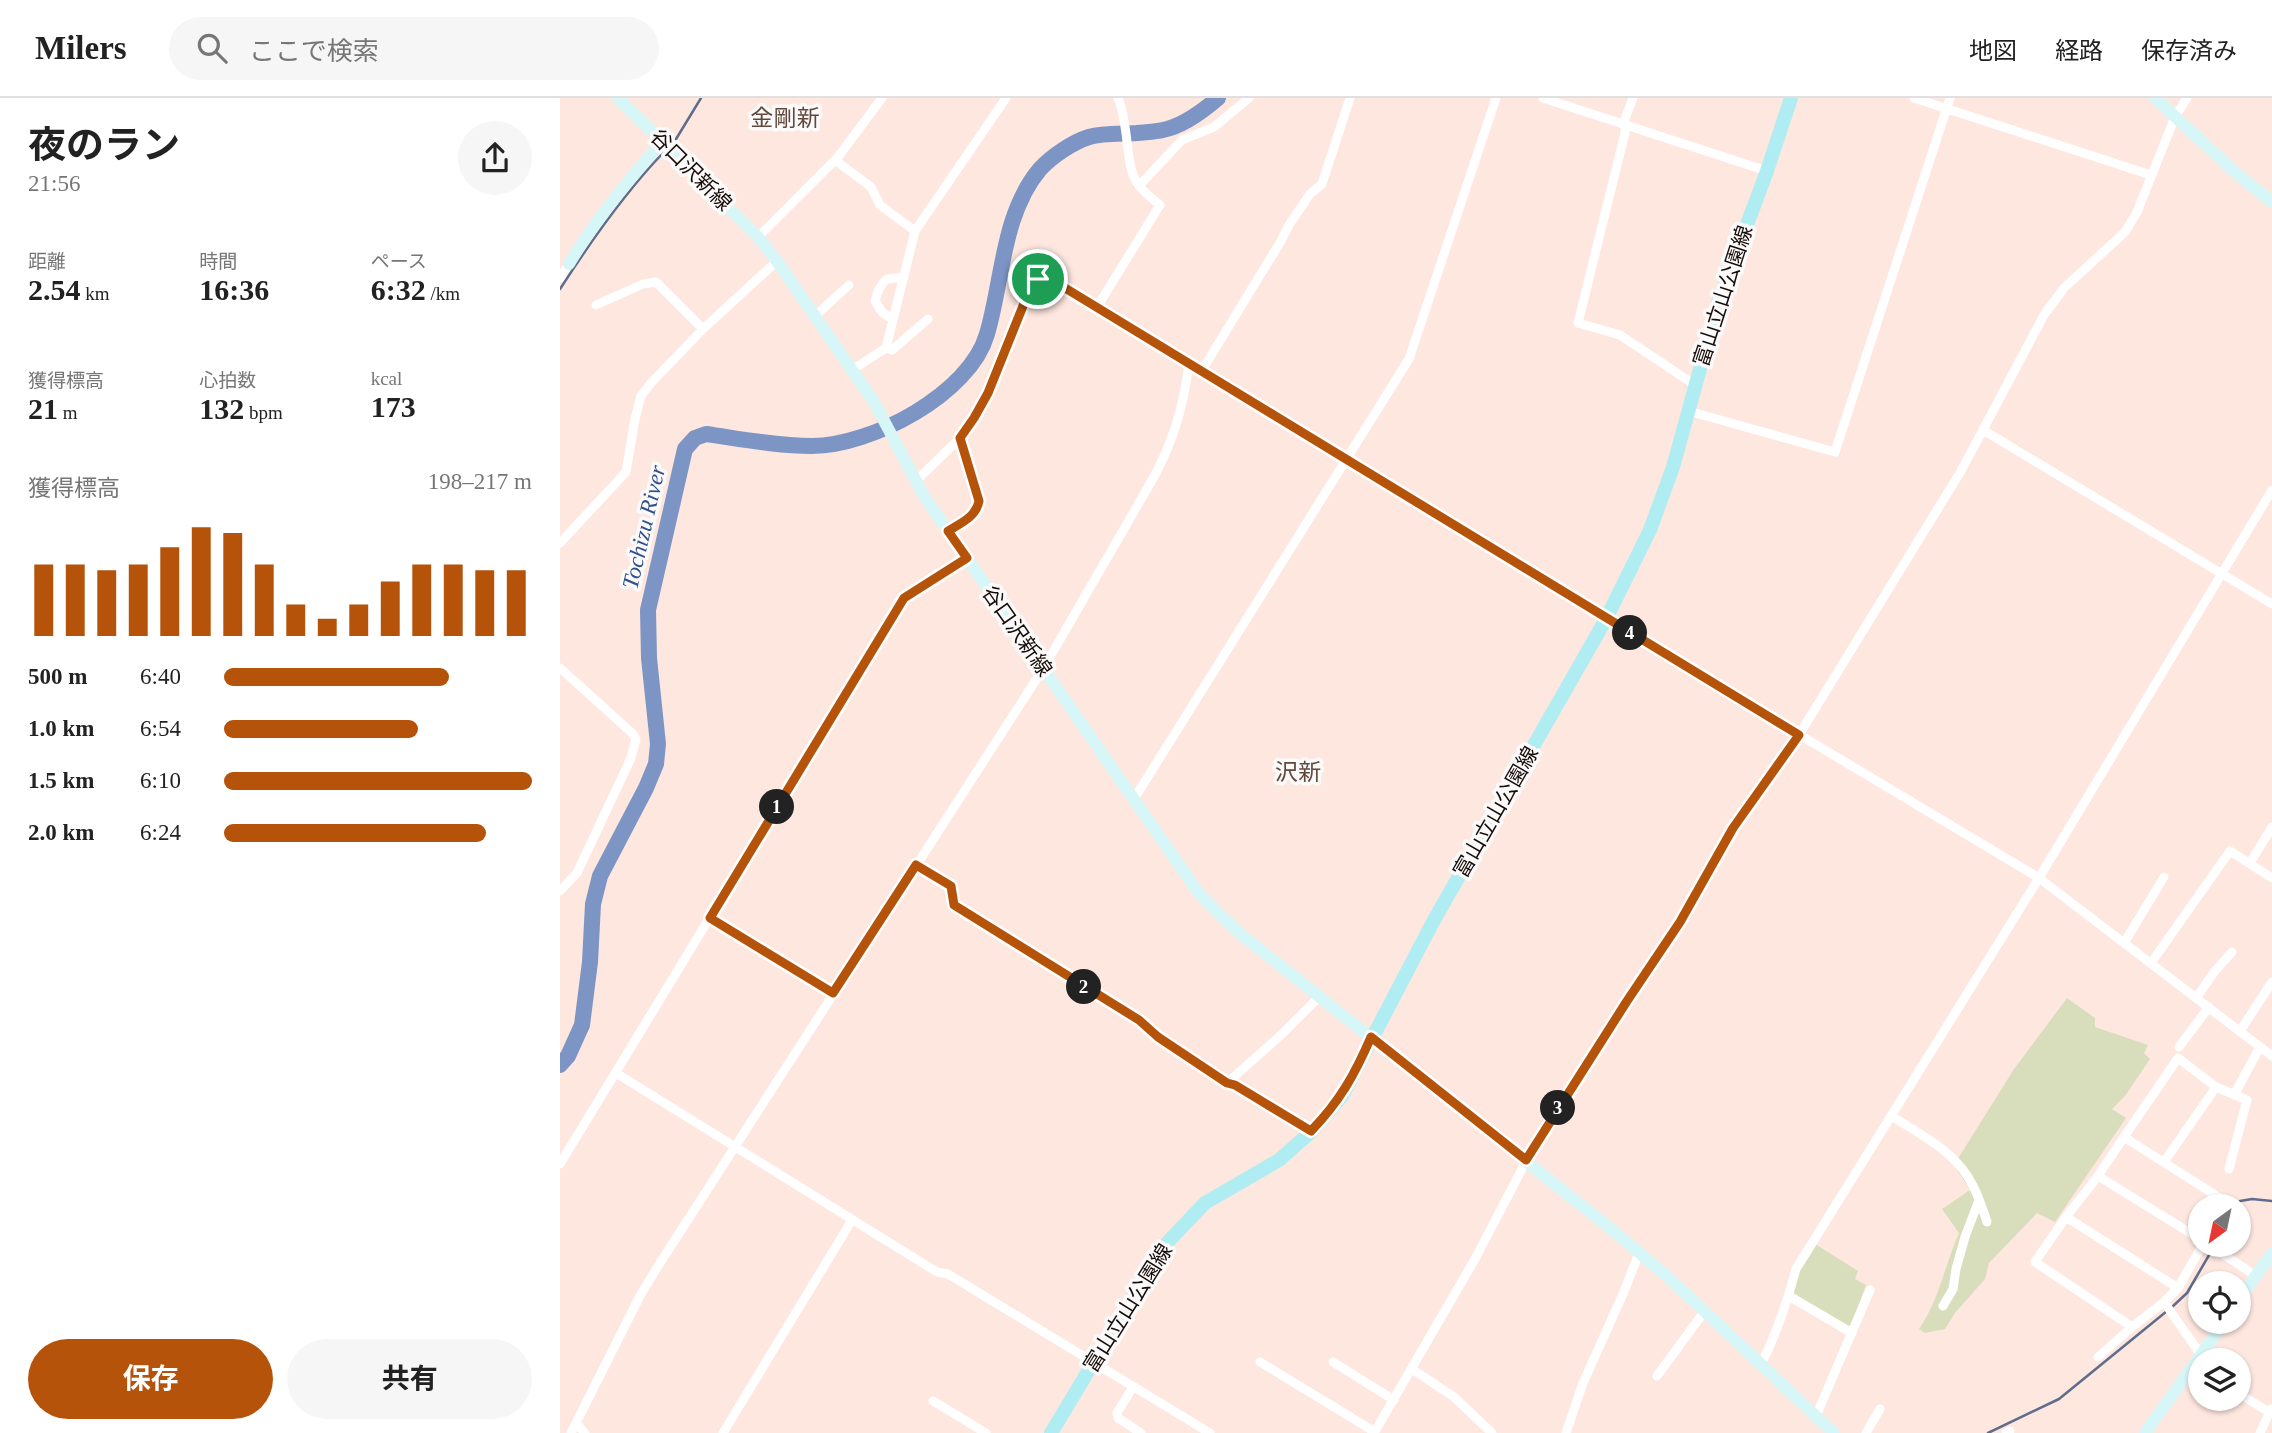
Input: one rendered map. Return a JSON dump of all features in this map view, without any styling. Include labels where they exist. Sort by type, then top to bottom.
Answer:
[{"type":"main road","name":"谷口沢新線","points":[[618,98],[758,237],[777,261],[874,402],[916,481],[948,531],[1198,892],[1219,914],[1639,1253],[1834,1433]]},
{"type":"main road","name":"富山立山公園線","points":[[1051,1433],[1163,1247],[1205,1203],[1279,1160],[1311,1131],[1342,1096],[1356,1071],[1371,1037],[1434,920],[1606,619],[1650,530],[1673,467],[1719,300],[1791,98]]},
{"type":"main road","points":[[2155,98],[2236,173],[2272,202]]},
{"type":"main road","points":[[569,264],[634,174],[663,141]]},
{"type":"main road","points":[[2251,1283],[2272,1253]]},
{"type":"main road","points":[[2145,1433],[2188,1376]]},
{"type":"street","points":[[758,237],[835,160],[882,98]]},
{"type":"street","points":[[852,370],[886,348],[915,231],[1006,98]]},
{"type":"street","points":[[1097,307],[1160,205],[1133,178],[1125,121],[1118,98]]},
{"type":"street","points":[[1139,186],[1182,140],[1213,127],[1250,98]]},
{"type":"street","points":[[1201,372],[1289,225],[1310,194],[1322,184],[1350,98]]},
{"type":"street","points":[[1134,799],[1409,359],[1496,98]]},
{"type":"street","points":[[1543,98],[1767,171]]},
{"type":"street","points":[[1633,98],[1578,323],[1620,335],[1695,385]]},
{"type":"street","points":[[1914,98],[2151,175]]},
{"type":"street","points":[[1688,411],[1835,452],[1950,98]]},
{"type":"street","points":[[1260,1362],[1375,1432],[1475,1259],[1526,1160],[1674,931],[1733,828],[1799,735],[1962,471],[2044,315],[2064,288],[2124,232],[2137,212],[2175,117],[2187,98]]},
{"type":"street","points":[[835,160],[871,187],[880,205],[915,231]]},
{"type":"street","points":[[560,543],[626,472],[641,396],[703,329],[777,261]]},
{"type":"street","points":[[560,278],[569,264]]},
{"type":"street","points":[[893,320],[882,312],[875,301],[881,285],[887,279],[904,277]]},
{"type":"street","points":[[916,481],[960,438],[974,418],[988,393],[1027,296],[1038,279],[1047,277],[1586,604],[1606,619],[2039,878],[2272,1056]]},
{"type":"street","points":[[596,305],[643,284],[656,282],[703,329]]},
{"type":"street","points":[[815,316],[849,285]]},
{"type":"street","points":[[886,348],[892,350],[928,319]]},
{"type":"street","points":[[571,1433],[641,1294],[1043,669],[1164,460],[1185,396],[1189,364]]},
{"type":"street","points":[[1983,430],[2272,604]]},
{"type":"street","points":[[948,531],[970,518],[978,509],[979,501],[960,438]]},
{"type":"street","points":[[1760,1364],[1772,1342],[1796,1269],[2039,878],[2272,490]]},
{"type":"street","points":[[560,1164],[904,598],[967,558]]},
{"type":"street","points":[[560,668],[636,739],[635,750],[577,873],[560,891]]},
{"type":"street","points":[[2250,863],[2272,827]]},
{"type":"street","points":[[2151,963],[2230,851],[2272,878]]},
{"type":"street","points":[[916,865],[951,886],[954,905],[1139,1020],[1158,1037],[1227,1083],[1235,1085],[1311,1131]]},
{"type":"street","points":[[2124,943],[2164,877]]},
{"type":"street","points":[[710,918],[833,993]]},
{"type":"street","points":[[2196,998],[2232,952]]},
{"type":"street","points":[[2240,1031],[2272,982]]},
{"type":"street","points":[[1227,1083],[1320,996]]},
{"type":"street","points":[[2179,1047],[2209,1007]]},
{"type":"street","points":[[2234,1095],[2260,1047]]},
{"type":"street","points":[[2132,1327],[2035,1262],[2098,1176],[2178,1058],[2216,1087],[2247,1100],[2230,1169]]},
{"type":"street","points":[[616,1073],[937,1272],[948,1274],[1210,1433]]},
{"type":"street","points":[[2164,1162],[2216,1087]]},
{"type":"street","points":[[1892,1116],[1944,1149],[1972,1184],[1987,1222]]},
{"type":"street","points":[[2124,1137],[2214,1194]]},
{"type":"street","points":[[2098,1176],[2188,1232]]},
{"type":"street","points":[[1943,1307],[1953,1289],[1956,1269],[1979,1200]]},
{"type":"street","points":[[2066,1217],[2178,1288]]},
{"type":"street","points":[[723,1433],[852,1220]]},
{"type":"street","points":[[1566,1433],[1583,1383],[1639,1253]]},
{"type":"street","points":[[2098,1357],[2178,1288],[2197,1257]]},
{"type":"street","points":[[2226,1257],[2256,1276]]},
{"type":"street","points":[[1816,1416],[1870,1290]]},
{"type":"street","points":[[1789,1296],[1852,1333]]},
{"type":"street","points":[[2164,1302],[2190,1348]]},
{"type":"street","points":[[1657,1376],[1704,1312]]},
{"type":"street","points":[[1333,1362],[1394,1400]]},
{"type":"street","points":[[1412,1369],[1454,1397],[1492,1433]]},
{"type":"street","points":[[1133,1387],[1116,1413],[1118,1418],[1141,1433]]},
{"type":"street","points":[[2251,1400],[2271,1411],[2260,1433]]},
{"type":"street","points":[[933,1401],[986,1433]]},
{"type":"street","points":[[1866,1433],[1880,1409]]},
{"type":"street","points":[[576,1423],[585,1433]]},
{"type":"green space","points":[[2067,998],[2095,1018],[2095,1027],[2148,1045],[2144,1053],[2150,1059],[2125,1096],[2112,1109],[2126,1118],[2055,1222],[2037,1213],[1989,1263],[1985,1279],[1955,1313],[1945,1329],[1925,1333],[1919,1329],[1937,1294],[1959,1233],[1942,1209],[1970,1190],[1954,1165],[2014,1069]]},
{"type":"green space","points":[[1815,1244],[1858,1271],[1855,1279],[1866,1285],[1850,1328],[1793,1293],[1798,1271]]},
{"type":"waterway","points":[[673,144],[701,98]]},
{"type":"waterway","name":"Tochizu River","points":[[560,1065],[568,1056],[582,1025],[590,962],[593,904],[600,876],[656,764],[658,744],[649,658],[648,610],[685,449],[695,438],[706,434],[786,445],[836,444],[889,426],[940,396],[961,377],[977,356],[987,334],[1011,227],[1027,187],[1040,169],[1050,159],[1083,139],[1170,128],[1192,117],[1218,98]]},
{"type":"waterway","points":[[560,289],[609,217],[664,152]]},
{"type":"waterway","points":[[2251,1199],[2272,1201]]},
{"type":"waterway","points":[[2172,1307],[2187,1293],[2208,1257]]},
{"type":"waterway","points":[[1988,1433],[2059,1399],[2167,1311]]},
{"type":"district","name":"金剛新","points":[[785,118]]},
{"type":"district","name":"沢新","points":[[1298,772]]},
{"type":"route","points":[[1047,277],[1799,735],[1733,828],[1680,922],[1526,1160],[1371,1037],[1342,1096],[1311,1131],[1235,1085],[1227,1083],[1158,1037],[1139,1020],[954,905],[951,886],[916,865],[833,993],[710,918],[904,598],[967,558],[948,531],[970,518],[978,509],[979,501],[960,438],[988,393],[1027,296],[1038,279],[1047,277]]}]
